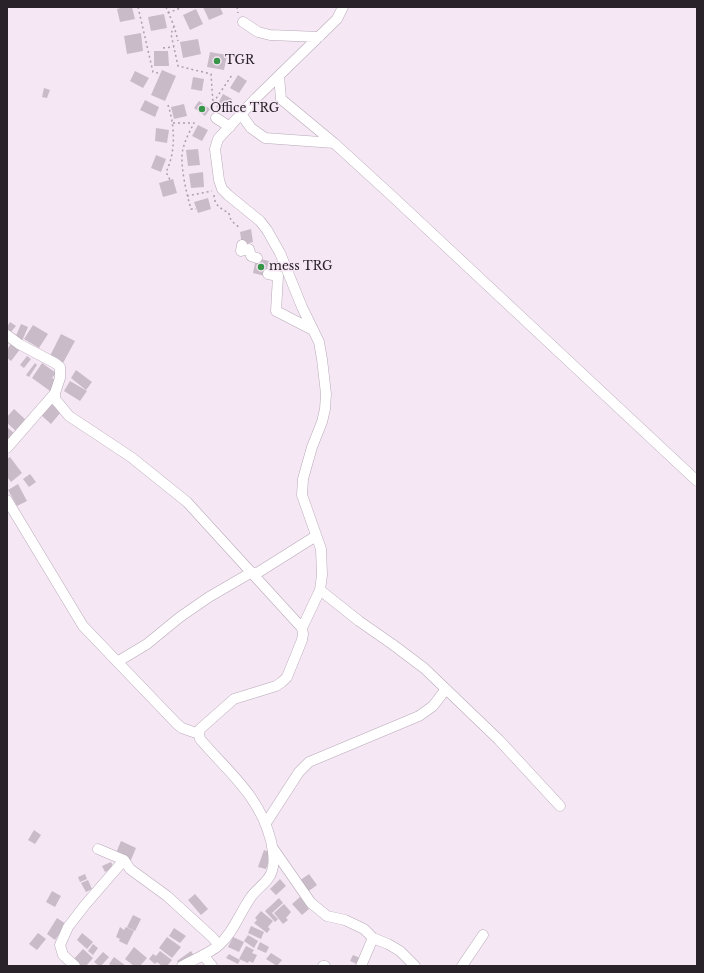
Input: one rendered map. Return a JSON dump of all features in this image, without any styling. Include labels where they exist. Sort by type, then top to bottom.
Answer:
[{"type":"street","points":[[302,628],[320,590],[322,575],[321,549],[302,495],[304,479],[312,447],[322,422],[325,409],[326,394],[319,342],[302,307],[280,253],[266,230],[260,221],[228,196],[222,189],[218,175],[215,149],[218,139],[256,98],[337,19],[343,7]]},
{"type":"street","points":[[243,22],[258,32],[270,35],[319,37]]},
{"type":"street","points":[[279,76],[281,99],[334,144],[498,294],[697,481]]},
{"type":"street","points":[[241,114],[251,128],[265,138],[334,144]]},
{"type":"street","points":[[216,118],[230,127]]},
{"type":"street","points":[[242,245],[241,251],[249,249],[251,256],[257,258]]},
{"type":"street","points":[[268,274],[278,276],[276,311],[313,330]]},
{"type":"street","points":[[7,335],[19,344],[60,367],[60,378],[55,393],[55,399],[69,416],[131,457],[187,502],[302,628],[302,640],[287,677],[276,686],[234,699],[200,729],[200,739],[256,803],[266,824],[272,847],[272,870],[270,876],[251,896],[228,935],[219,946],[182,966]]},
{"type":"street","points":[[7,448],[55,393]]},
{"type":"street","points":[[7,500],[79,620],[177,724],[182,728],[199,734]]},
{"type":"street","points":[[117,662],[148,644],[180,617],[209,597],[253,574],[316,536]]},
{"type":"street","points":[[320,590],[362,624],[424,668],[499,740],[560,806]]},
{"type":"street","points":[[266,824],[299,772],[309,762],[419,716],[432,706],[446,689]]},
{"type":"street","points":[[272,847],[311,903],[327,916],[345,920],[364,929],[373,938],[400,951],[415,966]]},
{"type":"street","points":[[98,849],[124,860],[130,869],[167,896],[212,937],[219,946]]},
{"type":"street","points":[[75,966],[62,955],[60,945],[65,933],[85,905],[124,860]]},
{"type":"street","points":[[462,966],[482,935]]},
{"type":"street","points":[[361,966],[373,938]]},
{"type":"street","points":[[202,955],[212,966]]},
{"type":"path","points":[[138,7],[153,72],[158,73]]},
{"type":"path","points":[[166,7],[174,26],[178,41]]},
{"type":"path","points":[[168,13],[183,7]]},
{"type":"path","points":[[174,26],[170,34],[178,66],[211,74],[213,103],[232,75]]},
{"type":"path","points":[[163,48],[174,47]]},
{"type":"path","points":[[168,105],[173,123],[170,163],[166,172],[170,180]]},
{"type":"path","points":[[173,123],[194,123],[182,151],[187,196],[191,209],[196,209]]},
{"type":"path","points":[[187,196],[211,191],[219,207],[229,213],[229,216],[233,222],[240,228]]},
{"type":"building","points":[[132,7],[135,19],[120,22],[117,9]]},
{"type":"building","points":[[203,7],[220,7],[223,14],[209,20]]},
{"type":"building","points":[[196,9],[203,24],[190,30],[183,15]]},
{"type":"building","points":[[164,14],[167,28],[151,31],[148,17]]},
{"type":"building","points":[[141,33],[143,51],[127,54],[124,36]]},
{"type":"building","points":[[198,39],[201,54],[183,58],[180,42]]},
{"type":"building","points":[[154,51],[168,51],[169,66],[154,66]]},
{"type":"building","name":"TGR","points":[[210,52],[227,55],[224,70],[207,67]]},
{"type":"building","points":[[162,70],[176,76],[165,101],[151,95]]},
{"type":"building","points":[[135,71],[149,78],[143,88],[130,81]]},
{"type":"building","points":[[238,75],[247,81],[239,93],[230,88]]},
{"type":"building","name":"TGR","points":[[193,77],[204,79],[202,91],[191,89]]},
{"type":"building","points":[[44,88],[50,90],[47,98],[42,97]]},
{"type":"building","points":[[223,94],[232,99],[226,112],[216,107]]},
{"type":"building","points":[[145,100],[159,107],[155,117],[140,110]]},
{"type":"building","name":"Office TRG","points":[[199,101],[210,109],[205,116],[194,108]]},
{"type":"building","points":[[184,104],[187,116],[174,119],[171,107]]},
{"type":"building","points":[[198,125],[208,130],[202,141],[192,136]]},
{"type":"building","points":[[156,128],[169,130],[167,143],[155,141]]},
{"type":"building","points":[[198,149],[200,165],[188,166],[186,150]]},
{"type":"building","points":[[156,155],[166,159],[161,172],[151,168]]},
{"type":"building","points":[[203,172],[204,187],[191,188],[189,174]]},
{"type":"building","points":[[173,179],[177,193],[163,197],[159,183]]},
{"type":"building","points":[[208,198],[211,209],[198,213],[194,202]]},
{"type":"building","name":"mess TRG","points":[[251,229],[253,242],[242,245],[240,232]]},
{"type":"building","name":"mess TRG","points":[[256,258],[269,261],[265,276],[253,273]]},
{"type":"building","points":[[10,322],[16,326],[10,333],[7,331],[7,327]]},
{"type":"building","points":[[21,324],[28,327],[22,341],[15,338]]},
{"type":"building","points":[[33,325],[48,334],[39,348],[24,339]]},
{"type":"building","points":[[61,334],[75,341],[63,363],[50,356]]},
{"type":"building","points":[[12,342],[21,348],[11,361],[7,358],[7,350]]},
{"type":"building","points":[[27,356],[31,359],[24,368],[20,365]]},
{"type":"building","points":[[35,363],[37,365],[29,377],[26,375]]},
{"type":"building","points":[[42,363],[56,373],[52,378],[57,381],[50,391],[32,378]]},
{"type":"building","points":[[76,370],[92,382],[86,390],[71,378]]},
{"type":"building","points":[[70,381],[87,391],[80,401],[64,391]]},
{"type":"building","points":[[50,403],[61,412],[51,424],[41,415]]},
{"type":"building","points":[[14,409],[27,421],[17,432],[7,423],[7,417]]},
{"type":"building","points":[[7,427],[15,434],[7,444]]},
{"type":"building","points":[[10,457],[22,473],[11,482],[7,477],[7,459]]},
{"type":"building","points":[[30,474],[36,482],[29,487],[23,479]]},
{"type":"building","points":[[18,484],[27,501],[17,506],[8,490]]},
{"type":"building","points":[[34,830],[41,835],[35,844],[28,840]]},
{"type":"building","points":[[121,841],[136,848],[131,860],[116,853]]},
{"type":"building","points":[[264,850],[272,853],[266,869],[258,867]]},
{"type":"building","points":[[111,862],[114,868],[105,872],[102,866]]},
{"type":"building","points":[[85,874],[87,879],[80,882],[78,877]]},
{"type":"building","points":[[309,874],[317,885],[306,893],[299,881]]},
{"type":"building","points":[[280,879],[286,886],[276,895],[270,889]]},
{"type":"building","points":[[88,880],[92,889],[86,892],[81,883]]},
{"type":"building","points":[[52,891],[61,896],[55,907],[46,902]]},
{"type":"building","points":[[195,894],[208,909],[201,915],[188,900]]},
{"type":"building","points":[[300,897],[309,909],[302,915],[292,904]]},
{"type":"building","points":[[279,898],[283,903],[272,913],[278,919],[275,922],[265,911]]},
{"type":"building","points":[[284,904],[291,912],[286,918],[288,920],[283,924],[274,913]]},
{"type":"building","points":[[261,911],[273,921],[268,927],[270,929],[267,933],[254,923],[257,920],[255,918]]},
{"type":"building","points":[[133,915],[141,919],[135,931],[127,927]]},
{"type":"building","points":[[57,918],[66,924],[55,940],[47,934]]},
{"type":"building","points":[[251,926],[264,932],[261,939],[248,933]]},
{"type":"building","points":[[120,927],[124,930],[126,927],[134,931],[127,945],[119,941],[120,939],[116,937]]},
{"type":"building","points":[[174,928],[186,936],[180,943],[169,936]]},
{"type":"building","points":[[38,933],[46,939],[37,950],[29,944]]},
{"type":"building","points":[[82,933],[93,942],[87,949],[77,940]]},
{"type":"building","points":[[248,935],[258,941],[254,948],[244,941]]},
{"type":"building","points":[[167,937],[181,947],[172,958],[159,948]]},
{"type":"building","points":[[233,937],[244,942],[239,952],[228,947]]},
{"type":"building","points":[[260,942],[269,947],[266,953],[257,949]]},
{"type":"building","points":[[93,944],[98,948],[93,955],[88,951]]},
{"type":"building","points":[[246,946],[254,950],[252,953],[257,955],[253,963],[249,961],[248,963],[239,959]]},
{"type":"building","points":[[134,947],[147,958],[140,966],[134,966],[125,959]]},
{"type":"building","points":[[83,949],[93,958],[86,966],[78,966],[72,961]]},
{"type":"building","points":[[160,951],[172,960],[167,966],[162,966],[157,962],[155,964],[149,959],[153,954],[156,956]]},
{"type":"building","points":[[191,951],[194,956],[180,966],[177,961]]},
{"type":"building","points":[[103,952],[109,957],[101,966],[99,966],[94,962]]},
{"type":"building","points":[[271,953],[282,960],[277,966],[266,959]]},
{"type":"building","points":[[229,954],[240,960],[238,964],[226,958]]},
{"type":"building","points":[[353,955],[360,958],[357,964],[350,961]]},
{"type":"building","points":[[114,957],[126,966],[112,966],[109,964]]},
{"type":"place","name":"TGR","points":[[217,61]]},
{"type":"place","name":"Office TRG","points":[[202,109]]},
{"type":"place","name":"mess TRG","points":[[261,267]]}]
